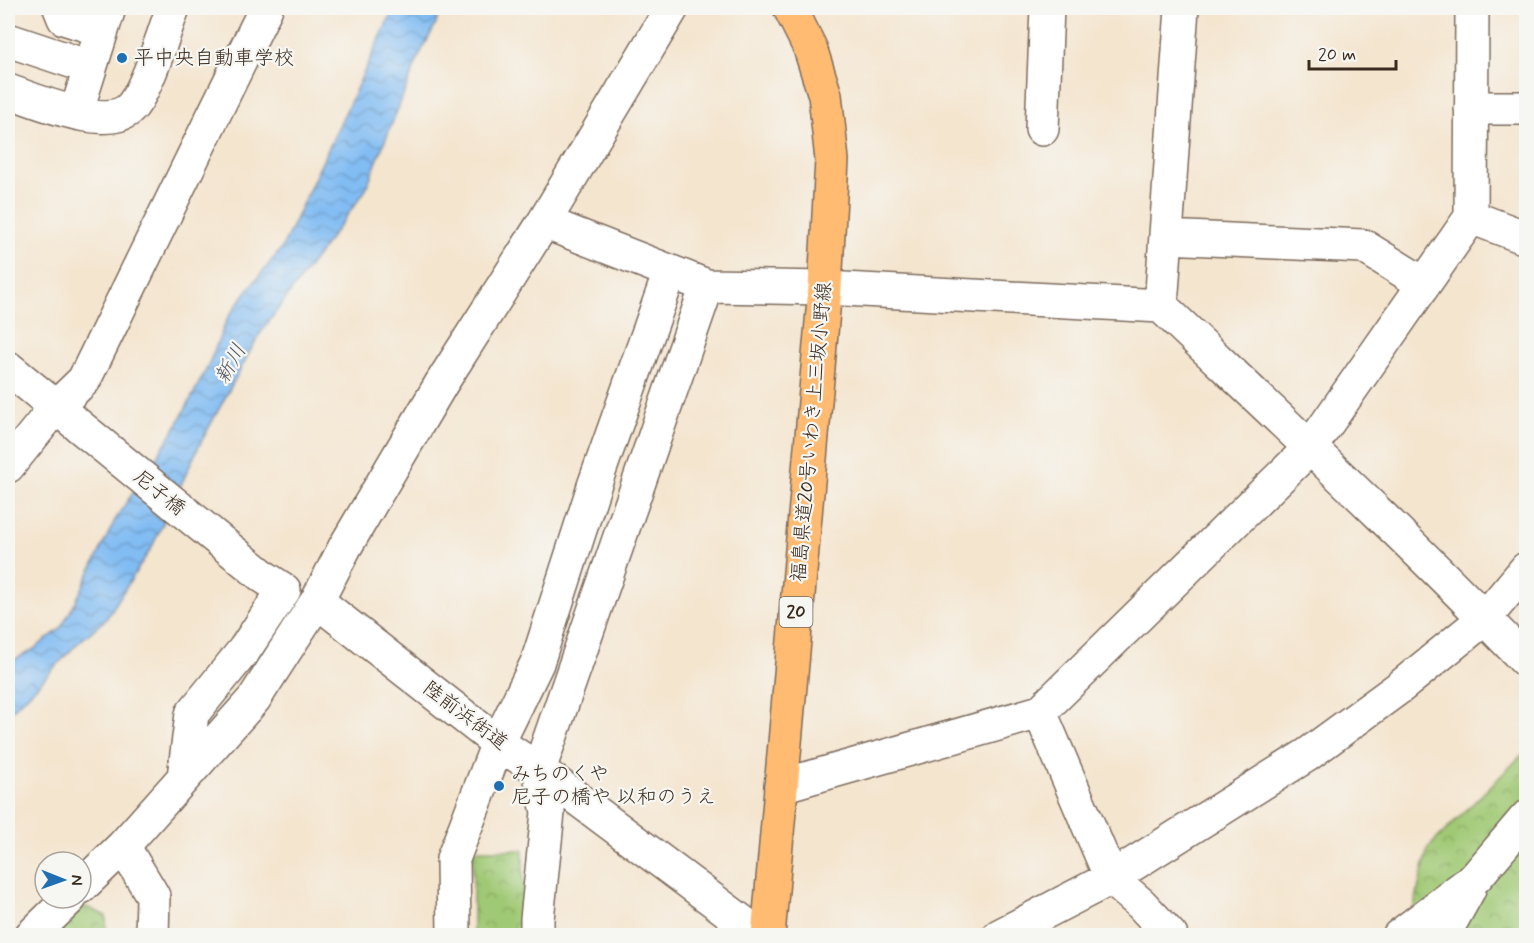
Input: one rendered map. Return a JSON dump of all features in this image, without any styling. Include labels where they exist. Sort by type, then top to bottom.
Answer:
[{"type":"main road","name":"福島県道20号いわき上三坂小野線","points":[[768,936],[825,288],[832,160],[825,95],[810,48],[790,8]]},
{"type":"street","points":[[8,91],[76,112],[116,117],[132,107],[146,80],[173,8]]},
{"type":"street","points":[[8,466],[55,408],[84,380],[266,8]]},
{"type":"street","points":[[93,875],[123,846],[254,699],[317,601],[345,547],[441,384],[544,222],[672,8]]},
{"type":"street","points":[[1042,129],[1047,8]]},
{"type":"street","points":[[1161,306],[1182,8]]},
{"type":"street","points":[[781,786],[1040,712],[1310,448],[1471,216],[1472,8]]},
{"type":"street","points":[[8,40],[51,28],[64,18],[105,19],[76,112]]},
{"type":"street","points":[[51,28],[89,67]]},
{"type":"street","points":[[1471,108],[1527,108]]},
{"type":"street","points":[[1471,216],[1527,238]]},
{"type":"street","points":[[544,222],[708,286],[825,288],[1161,306],[1485,618],[1527,662]]},
{"type":"street","points":[[1166,237],[1363,246],[1424,284]]},
{"type":"street","points":[[454,936],[453,859],[498,743],[537,663],[594,486],[670,272]]},
{"type":"street","points":[[537,936],[548,812],[539,770],[708,286]]},
{"type":"street","name":"尼子橋","points":[[8,368],[264,577],[284,590],[245,649],[192,714],[184,777]]},
{"type":"street","points":[[999,936],[1111,878],[1307,755],[1400,687],[1485,618],[1527,569]]},
{"type":"street","name":"陸前浜街道","points":[[317,601],[498,743],[539,770],[762,936]]},
{"type":"street","points":[[1040,712],[1111,878],[1141,904],[1171,936]]},
{"type":"street","points":[[1443,936],[1476,877],[1527,818]]},
{"type":"street","points":[[123,846],[153,896],[152,936]]},
{"type":"street","points":[[1399,936],[1476,877],[1527,851]]},
{"type":"street","points":[[31,936],[58,910]]},
{"type":"green space","points":[[1526,751],[1526,935],[1407,936],[1428,848]]},
{"type":"green space","points":[[473,850],[523,850],[524,935],[473,935]]},
{"type":"green space","points":[[77,910],[93,910],[106,916],[106,935],[52,936]]},
{"type":"water","name":"新川","points":[[394,8],[440,8],[436,24],[419,56],[365,191],[259,335],[199,446],[152,547],[106,619],[78,643],[8,714],[8,663],[31,651],[60,629],[115,520],[176,427],[208,366],[227,319],[282,248]]},
{"type":"place","name":"平中央自動車学校","points":[[122,58]]},
{"type":"place","name":"みちのくや 尼子の橋や 以和のうえ","points":[[499,786]]}]
